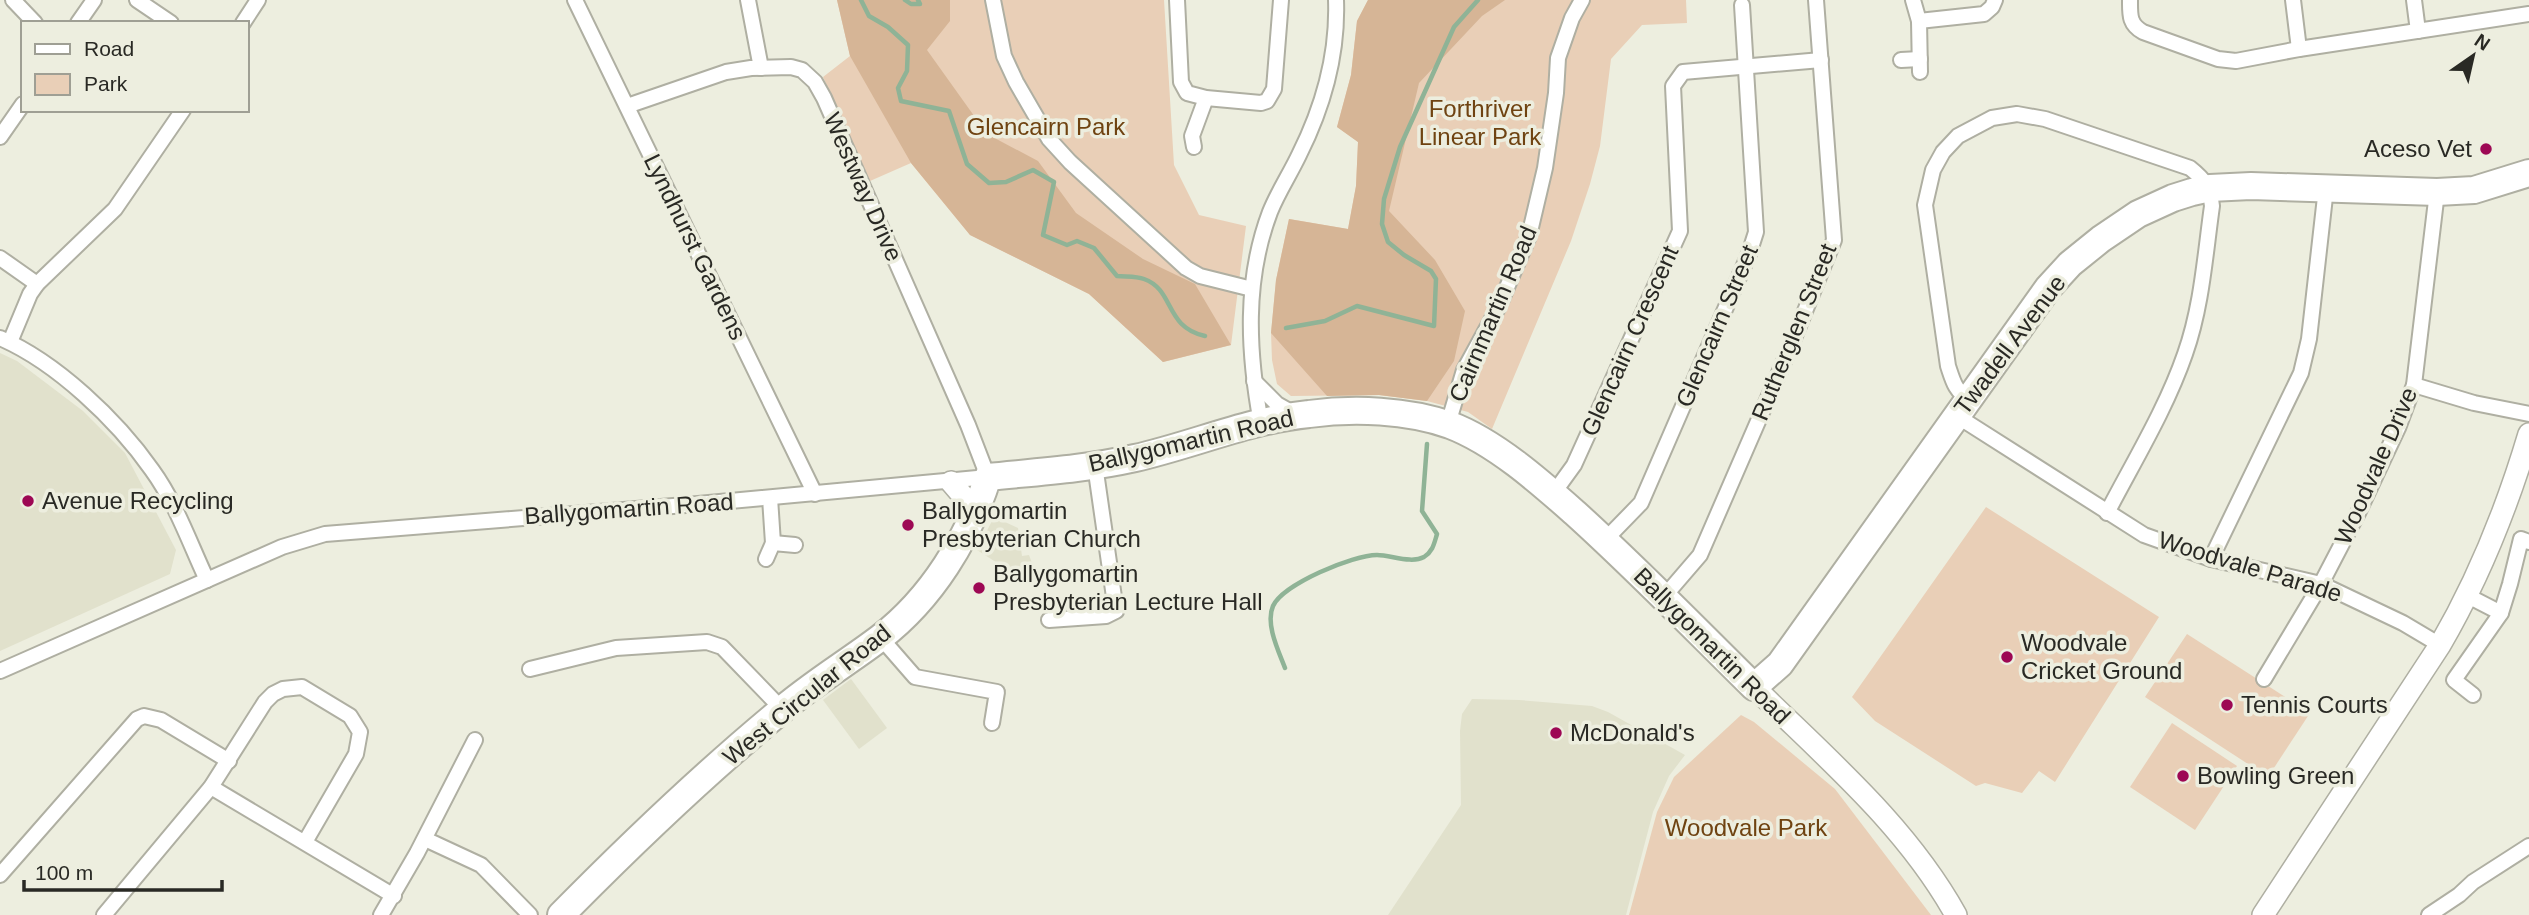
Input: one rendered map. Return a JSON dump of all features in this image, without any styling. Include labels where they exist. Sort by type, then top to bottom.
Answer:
[{"type":"highway","name":"Twadell Avenue","points":[[2500,180],[2529,157]]},
{"type":"highway","name":"Twadell Avenue","points":[[1754,687],[1780,664],[2048,288],[2070,264],[2138,214],[2173,198],[2210,188],[2437,192],[2474,190],[2529,173]]},
{"type":"highway","name":"Ballygomartin Road","points":[[988,478],[1137,458],[1298,415],[1351,412],[1397,414],[1448,424],[1479,439],[1553,494],[1605,540],[1754,687]]},
{"type":"highway","name":"West Circular Road","points":[[561,915],[695,787],[782,709],[881,638],[904,617],[933,584],[969,527],[988,478]]},
{"type":"main road","points":[[2263,915],[2440,645],[2468,596],[2501,521],[2529,434]]},
{"type":"main road","points":[[951,482],[963,496],[969,527]]},
{"type":"main road","name":"Ballygomartin Road","points":[[1754,687],[1877,807],[1918,857],[1956,915]]},
{"type":"street","points":[[13,0],[33,21]]},
{"type":"street","points":[[79,21],[93,0]]},
{"type":"street","points":[[137,0],[168,21]]},
{"type":"street","points":[[244,21],[258,0]]},
{"type":"street","name":"Lyndhurst Gardens","points":[[575,0],[815,494]]},
{"type":"street","points":[[748,0],[761,68]]},
{"type":"street","points":[[993,0],[1004,56],[1049,139],[1070,162],[1186,268],[1210,279],[1252,289]]},
{"type":"street","points":[[1177,0],[1181,82],[1187,93],[1206,98],[1261,103],[1272,96],[1281,0]]},
{"type":"street","points":[[1261,423],[1251,348],[1252,289],[1271,211],[1310,132],[1325,92],[1332,57],[1336,0]]},
{"type":"street","name":"Cairnmartin Road","points":[[1448,424],[1464,370],[1504,296],[1529,236],[1545,168],[1556,93],[1558,58],[1572,18],[1582,0]]},
{"type":"street","name":"Rutherglen Street","points":[[1663,598],[1700,555],[1793,343],[1834,240],[1816,0]]},
{"type":"street","points":[[1902,60],[1920,66],[1919,21],[1913,0]]},
{"type":"street","points":[[1919,21],[1984,14],[1995,0]]},
{"type":"street","points":[[2130,0],[2130,20],[2135,28],[2218,59],[2236,61],[2529,14]]},
{"type":"street","points":[[2293,0],[2299,49]]},
{"type":"street","points":[[2414,0],[2418,32]]},
{"type":"street","name":"Glencairn Street","points":[[1605,540],[1641,503],[1749,254],[1756,232],[1742,5]]},
{"type":"street","name":"Glencairn Crescent","points":[[1553,494],[1574,465],[1680,231],[1673,86],[1683,72],[1821,60]]},
{"type":"street","name":"Westway Drive","points":[[627,106],[733,70],[798,68],[811,76],[820,90],[968,425],[988,478]]},
{"type":"street","points":[[1194,147],[1192,136],[1206,98]]},
{"type":"street","points":[[0,137],[21,107]]},
{"type":"street","points":[[182,112],[115,209],[37,284],[5,340],[73,387],[131,443],[153,471],[207,580]]},
{"type":"street","points":[[1963,408],[1948,366],[1926,215],[1928,185],[1943,152],[1958,136],[1992,118],[2017,114],[2045,119],[2190,168],[2204,179],[2210,188],[2212,206],[2196,317],[2185,355],[2155,424],[2107,513]]},
{"type":"street","points":[[2211,559],[2301,373],[2309,339],[2326,188]]},
{"type":"street","name":"Woodvale Drive","points":[[2264,678],[2321,584],[2387,452],[2414,385],[2437,192]]},
{"type":"street","points":[[0,258],[37,284]]},
{"type":"street","points":[[1254,381],[1277,404],[1298,415]]},
{"type":"street","points":[[2414,385],[2474,403],[2529,414]]},
{"type":"street","name":"Woodvale Parade","points":[[1963,408],[2107,513],[2144,535],[2211,559],[2321,584],[2403,623],[2440,645]]},
{"type":"street","points":[[1049,620],[1106,616],[1116,611],[1095,465]]},
{"type":"street","name":"Ballygomartin Road","points":[[0,671],[282,547],[333,533],[988,478]]},
{"type":"street","points":[[766,559],[774,543],[770,498]]},
{"type":"street","points":[[2473,695],[2454,680],[2501,613],[2511,584],[2521,538],[2529,542]]},
{"type":"street","points":[[774,543],[795,545]]},
{"type":"street","points":[[2468,596],[2501,613]]},
{"type":"street","points":[[881,638],[915,677],[997,692],[992,723]]},
{"type":"street","points":[[530,669],[616,648],[707,642],[728,652],[782,709]]},
{"type":"street","points":[[104,915],[211,787],[265,702],[283,689],[302,687],[350,716],[360,732],[356,754],[305,842]]},
{"type":"street","points":[[0,875],[137,719],[144,716],[161,720],[229,761]]},
{"type":"street","points":[[381,915],[425,839],[475,740]]},
{"type":"street","points":[[211,787],[394,896]]},
{"type":"street","points":[[425,839],[481,865],[530,915]]},
{"type":"street","points":[[2429,915],[2473,882],[2529,846]]},
{"type":"shaded area","points":[[837,0],[950,0],[950,21],[927,50],[987,134],[1038,161],[1076,213],[1143,259],[1195,284],[1231,345],[1163,362],[1089,294],[970,235],[911,163],[850,56]]},
{"type":"shaded area","points":[[1368,0],[1505,0],[1482,16],[1419,83],[1389,211],[1435,260],[1465,311],[1454,361],[1427,401],[1379,395],[1327,396],[1271,333],[1276,280],[1289,219],[1348,229],[1356,186],[1358,142],[1337,127],[1351,75],[1357,21]]},
{"type":"shaded area","points":[[0,353],[17,361],[83,411],[125,453],[176,550],[170,574],[0,651]]},
{"type":"shaded area","points":[[994,517],[1018,528],[1022,556],[1029,555],[1035,571],[1019,577],[977,550]]},
{"type":"shaded area","points":[[851,679],[887,728],[859,749],[823,700]]},
{"type":"shaded area","points":[[1472,699],[1592,706],[1608,712],[1685,755],[1669,776],[1653,812],[1626,915],[1388,915],[1461,805],[1460,731],[1462,714]]},
{"type":"green space","name":"Glencairn Park","points":[[837,0],[1164,0],[1174,165],[1199,215],[1246,226],[1231,345],[1163,362],[1089,294],[970,235],[911,163],[870,181],[823,77],[850,56]]},
{"type":"green space","name":"Forthriver Linear Park","points":[[1368,0],[1686,0],[1687,23],[1642,25],[1611,59],[1600,146],[1590,184],[1571,241],[1492,429],[1468,412],[1427,401],[1379,395],[1291,396],[1277,384],[1272,360],[1271,333],[1276,280],[1289,219],[1348,229],[1356,186],[1358,142],[1337,127],[1351,75],[1357,21]]},
{"type":"green space","name":"Woodvale Cricket Ground","points":[[1986,507],[2159,617],[2055,782],[2039,771],[2022,793],[1985,783],[1976,786],[1875,721],[1852,697]]},
{"type":"green space","name":"Tennis Courts","points":[[2187,634],[2310,713],[2268,777],[2145,697]]},
{"type":"green space","name":"Woodvale Park","points":[[1741,715],[1754,722],[1835,789],[1931,915],[1629,915],[1657,812],[1674,777]]},
{"type":"green space","name":"Bowling Green","points":[[2172,723],[2237,766],[2195,830],[2130,787]]},
{"type":"waterway","points":[[861,0],[869,16],[888,27],[908,45],[907,71],[898,88],[901,101],[949,111],[967,164],[989,183],[1006,182],[1033,170],[1054,182],[1043,235],[1067,245],[1077,241],[1094,248],[1117,276],[1141,278],[1154,284],[1183,325],[1205,336]]},
{"type":"waterway","points":[[905,0],[911,4],[920,4],[918,0]]},
{"type":"waterway","points":[[1286,328],[1325,321],[1357,306],[1434,326],[1436,279],[1431,271],[1388,242],[1382,224],[1384,199],[1400,147],[1454,27],[1478,0]]},
{"type":"waterway","points":[[1285,668],[1271,621],[1273,606],[1279,597],[1304,580],[1352,560],[1377,555],[1419,559],[1431,550],[1437,534],[1422,511],[1427,444]]},
{"type":"place","name":"Aceso Vet","points":[[2486,149]]},
{"type":"place","name":"Avenue Recycling","points":[[28,501]]},
{"type":"place","name":"Ballygomartin Presbyterian Church","points":[[908,525]]},
{"type":"place","name":"Ballygomartin Presbyterian Lecture Hall","points":[[979,588]]},
{"type":"place","name":"Woodvale Cricket Ground","points":[[2007,657]]},
{"type":"place","name":"Tennis Courts","points":[[2227,705]]},
{"type":"place","name":"McDonald's","points":[[1556,733]]},
{"type":"place","name":"Bowling Green","points":[[2183,776]]}]
